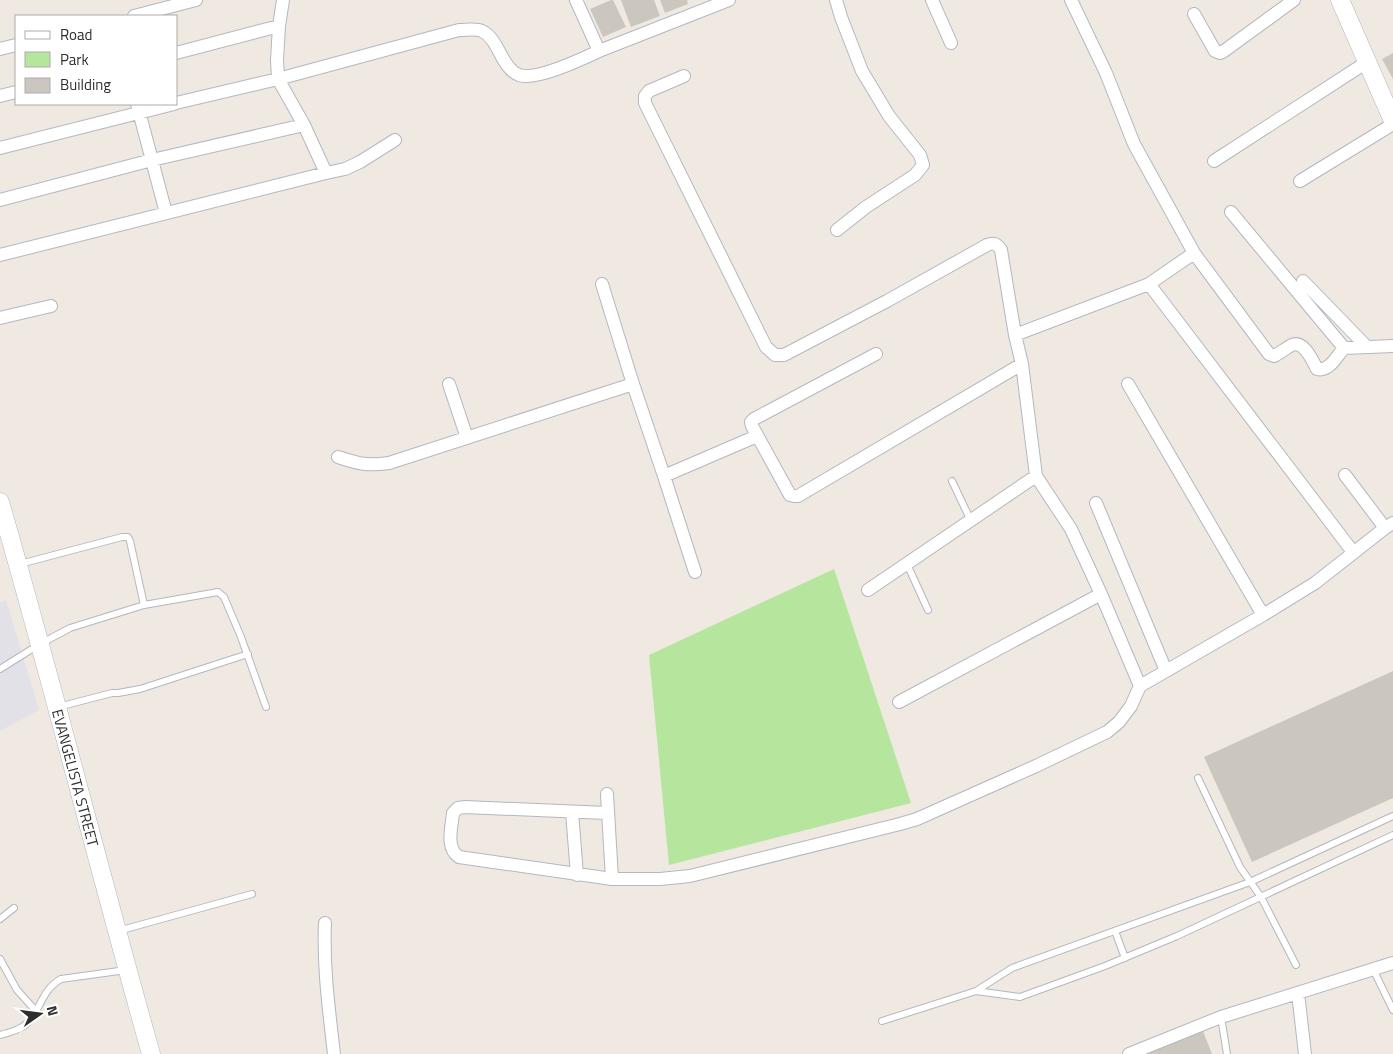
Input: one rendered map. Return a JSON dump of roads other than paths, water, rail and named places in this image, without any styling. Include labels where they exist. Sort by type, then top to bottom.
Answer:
[{"type":"main road","points":[[1340,0],[1392,117]]},
{"type":"main road","name":"EVANGELISTA STREET","points":[[0,502],[40,644],[116,932],[151,1054]]},
{"type":"street","points":[[138,15],[196,0]]},
{"type":"street","points":[[284,0],[279,26],[278,79],[304,125],[326,173]]},
{"type":"street","points":[[576,0],[599,51]]},
{"type":"street","points":[[178,102],[278,79],[459,30],[482,32],[491,40],[510,69],[520,75],[531,76],[575,62],[729,0]]},
{"type":"street","points":[[836,0],[862,71],[889,116],[920,155],[922,165],[914,175],[866,207],[837,230]]},
{"type":"street","points":[[932,0],[951,44]]},
{"type":"street","points":[[1071,0],[1106,73],[1134,144],[1194,253],[1269,354],[1274,356],[1298,344],[1302,346],[1317,368],[1322,370],[1328,368],[1344,348],[1393,346]]},
{"type":"street","points":[[1194,14],[1215,51],[1220,53],[1294,0]]},
{"type":"street","points":[[178,52],[279,26]]},
{"type":"street","points":[[0,49],[15,45]]},
{"type":"street","points":[[1214,161],[1367,62]]},
{"type":"street","points":[[684,76],[649,91],[645,96],[645,103],[766,347],[774,355],[784,355],[992,243],[997,245],[1000,250],[1022,364],[1036,476],[1071,529],[1140,686]]},
{"type":"street","points":[[0,96],[15,92]]},
{"type":"street","points":[[0,148],[139,108],[161,105]]},
{"type":"street","points":[[139,108],[166,213]]},
{"type":"street","points":[[1300,182],[1392,117]]},
{"type":"street","points":[[0,200],[152,160],[304,125]]},
{"type":"street","points":[[0,255],[345,169],[395,140]]},
{"type":"street","points":[[1231,212],[1344,348]]},
{"type":"street","points":[[1015,335],[1149,284],[1194,253]]},
{"type":"street","points":[[1303,281],[1367,347]]},
{"type":"street","points":[[602,284],[695,572]]},
{"type":"street","points":[[1149,284],[1353,552]]},
{"type":"street","points":[[0,318],[51,306]]},
{"type":"street","points":[[876,354],[751,422],[790,494],[798,496],[1022,364]]},
{"type":"street","points":[[449,384],[468,438]]},
{"type":"street","points":[[338,457],[360,464],[389,463],[633,384]]},
{"type":"street","points":[[1128,384],[1263,615]]},
{"type":"street","points":[[664,476],[757,436]]},
{"type":"street","points":[[607,812],[458,808],[453,812],[451,846],[454,854],[459,856],[577,875],[612,879],[660,879],[690,876],[917,819],[1107,732],[1119,722],[1131,706],[1140,686],[1315,583],[1389,526],[1345,475]]},
{"type":"street","points":[[868,590],[1036,476]]},
{"type":"street","points":[[1096,502],[1166,670]]},
{"type":"street","points":[[899,702],[1101,594]]},
{"type":"street","points":[[607,794],[612,879]]},
{"type":"street","points":[[572,812],[577,875]]},
{"type":"street","points":[[325,923],[325,982],[334,1054]]},
{"type":"street","points":[[1129,1054],[1221,1017],[1393,963]]},
{"type":"street","points":[[1298,993],[1305,1054]]},
{"type":"lane","points":[[952,481],[971,521]]},
{"type":"lane","points":[[18,565],[128,537],[144,605]]},
{"type":"lane","points":[[907,564],[928,610]]},
{"type":"lane","points":[[0,669],[70,628],[144,605],[218,592],[224,597],[242,637],[266,707]]},
{"type":"lane","points":[[57,708],[112,693],[140,689],[248,654]]},
{"type":"lane","points":[[1198,778],[1240,867],[1262,897],[1296,965]]},
{"type":"lane","points":[[882,1020],[976,992],[1012,968],[1250,882],[1393,816]]},
{"type":"lane","points":[[976,992],[1020,997],[1125,958],[1178,936],[1393,835]]},
{"type":"lane","points":[[116,932],[252,894]]},
{"type":"lane","points":[[0,919],[14,908]]},
{"type":"lane","points":[[1115,931],[1125,958]]},
{"type":"lane","points":[[0,959],[17,990],[36,1011]]},
{"type":"lane","points":[[1374,969],[1393,1010]]},
{"type":"lane","points":[[0,1035],[23,1027],[30,1020],[53,983],[61,979],[127,970]]},
{"type":"lane","points":[[1221,1017],[1227,1054]]}]
